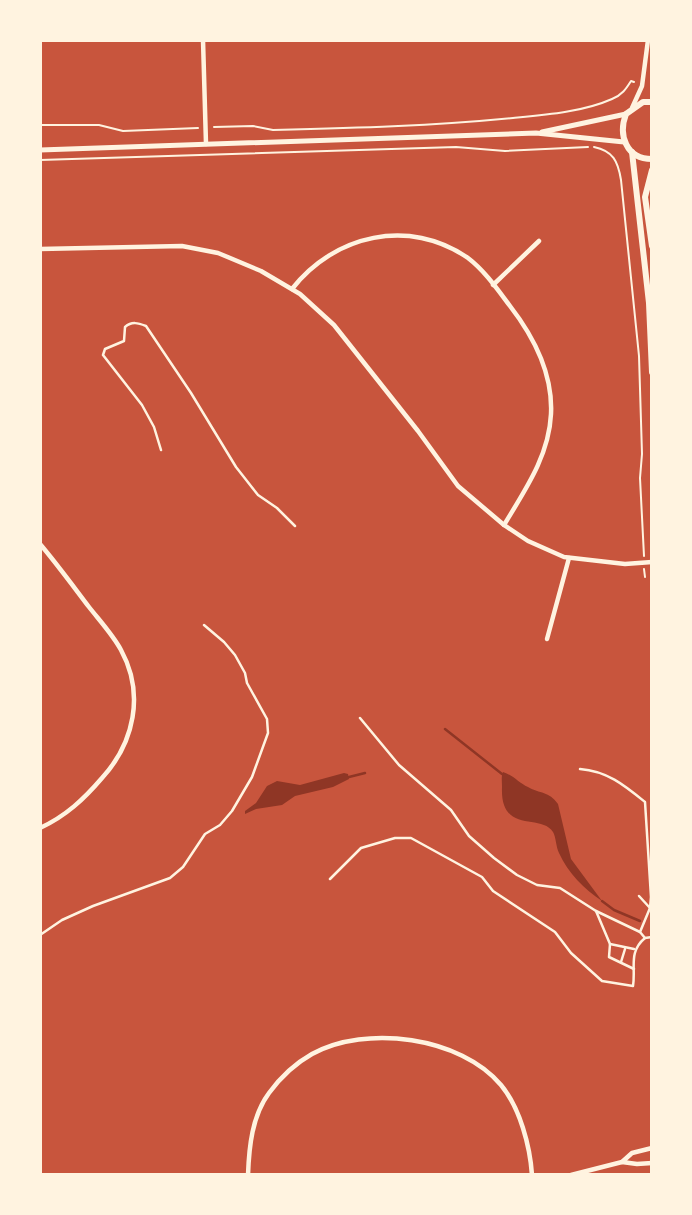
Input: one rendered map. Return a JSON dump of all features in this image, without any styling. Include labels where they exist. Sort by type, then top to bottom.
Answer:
[{"type":"main road","points":[[652,102],[643,102],[632,108],[626,114],[622,125],[624,142],[632,152],[642,158],[652,159]]},
{"type":"main road","points":[[632,152],[649,303],[652,372]]},
{"type":"main road","points":[[652,170],[645,197],[652,246]]},
{"type":"main road","points":[[649,303],[652,280]]},
{"type":"street","points":[[203,40],[206,145]]},
{"type":"street","points":[[649,40],[652,45]]},
{"type":"street","points":[[632,108],[642,86],[649,40]]},
{"type":"street","points":[[536,133],[626,114]]},
{"type":"street","points":[[40,150],[536,133],[624,142]]},
{"type":"street","points":[[292,289],[320,260],[340,248],[383,236],[425,239],[446,247],[468,258],[494,285],[533,339],[549,383],[551,413],[545,453],[504,525]]},
{"type":"street","points":[[494,285],[539,241]]},
{"type":"street","points":[[40,249],[182,246],[218,253],[240,262],[292,289],[334,325],[458,486],[504,525],[528,541],[569,558],[625,564],[652,562]]},
{"type":"street","points":[[40,544],[121,649],[130,670],[134,696],[133,723],[125,746],[111,768],[70,812],[40,828]]},
{"type":"street","points":[[547,639],[569,558]]},
{"type":"street","points":[[248,1175],[250,1140],[257,1115],[268,1094],[288,1071],[313,1053],[344,1042],[395,1038],[454,1051],[482,1067],[502,1085],[519,1117],[531,1158],[532,1175]]},
{"type":"street","points":[[622,1162],[632,1153],[652,1148]]},
{"type":"street","points":[[571,1175],[622,1162],[652,1163]]},
{"type":"lane","points":[[161,450],[154,427],[142,405],[103,355],[105,349],[124,341],[125,327],[130,323],[146,326],[236,467],[258,495],[283,513],[295,526]]},
{"type":"lane","points":[[40,935],[62,920],[93,906],[170,878],[183,867],[205,834],[219,825],[232,811],[252,777],[268,733],[267,719],[235,655],[204,625]]},
{"type":"lane","points":[[360,718],[399,765],[452,810],[469,836],[494,858],[537,885],[559,888],[596,911],[640,932],[645,938]]},
{"type":"lane","points":[[580,769],[595,770],[612,777],[645,802],[651,897],[650,908],[640,932]]},
{"type":"lane","points":[[330,879],[361,848],[395,838],[411,838],[482,877],[494,891],[555,932],[571,953],[601,981],[633,986],[635,949],[645,938],[652,937]]},
{"type":"lane","points":[[639,896],[650,908]]},
{"type":"lane","points":[[596,911],[610,944],[609,957],[634,969]]},
{"type":"lane","points":[[610,944],[635,949]]},
{"type":"lane","points":[[621,962],[625,948]]},
{"type":"path","points":[[40,125],[99,125],[123,131],[253,126],[273,130],[438,124],[533,116],[587,107],[613,99],[625,91],[631,81],[642,86]]},
{"type":"path","points":[[40,160],[456,147],[505,151],[590,147],[610,152],[616,159],[621,180],[638,334],[640,504],[645,577]]},
{"type":"shaded area","points":[[503,772],[555,800],[571,859],[602,901],[583,886],[567,867],[558,851],[553,832],[547,827],[514,817],[507,812],[503,802]]},
{"type":"shaded area","points":[[348,774],[349,779],[333,787],[295,796],[282,805],[256,809],[245,814],[267,786],[277,781],[300,785]]},
{"type":"waterway","points":[[445,729],[502,774]]},
{"type":"waterway","points":[[349,777],[365,773]]},
{"type":"waterway","points":[[602,901],[614,910],[640,921]]}]
